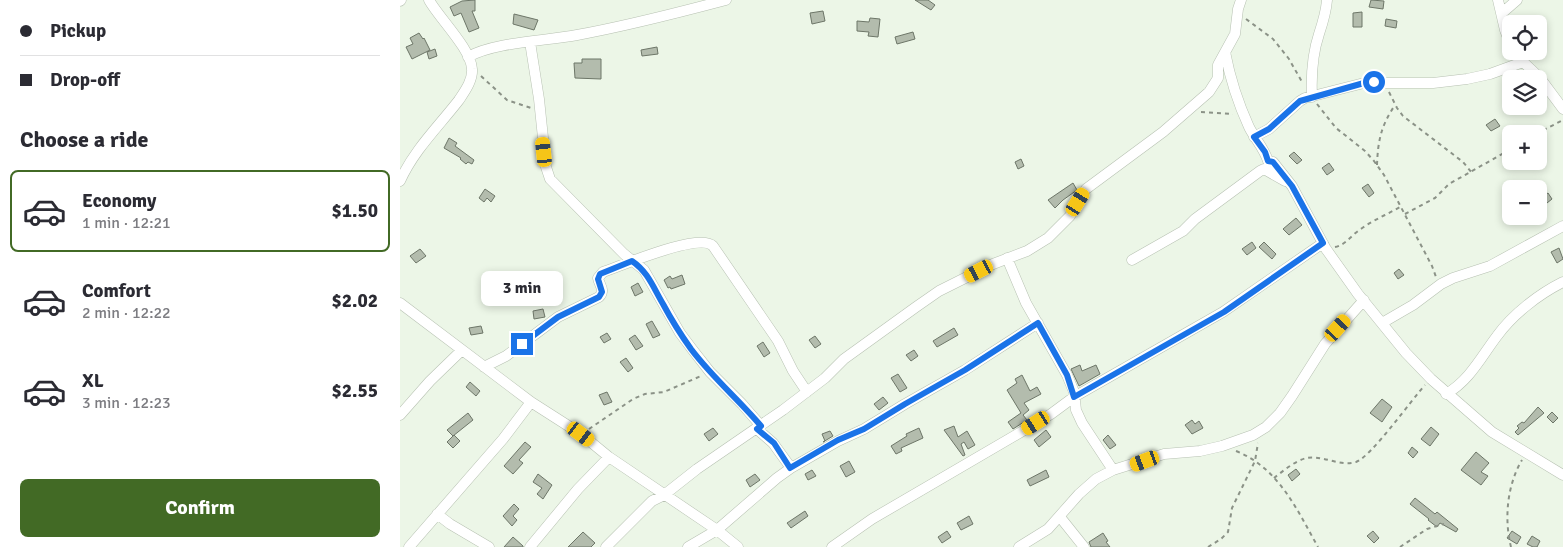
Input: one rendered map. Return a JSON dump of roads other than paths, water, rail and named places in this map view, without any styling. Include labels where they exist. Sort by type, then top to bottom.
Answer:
[{"type":"street","points":[[400,181],[416,153],[462,96],[469,83],[472,70],[468,57],[429,0]]},
{"type":"street","points":[[468,57],[485,49],[628,24],[726,0]]},
{"type":"street","points":[[606,547],[657,498],[664,495],[697,468],[759,427],[807,392],[850,355],[939,291],[1007,258],[1027,251],[1048,238],[1070,216],[1086,189],[1146,146],[1209,92],[1218,78],[1218,65],[1235,34],[1238,11],[1242,0]]},
{"type":"street","points":[[1310,97],[1311,66],[1318,35],[1325,19],[1326,0]]},
{"type":"street","points":[[1498,0],[1502,13],[1517,0]]},
{"type":"street","points":[[530,42],[546,167],[550,179],[581,212],[648,275],[680,333],[710,372],[742,404],[774,443],[790,468]]},
{"type":"street","points":[[1225,52],[1230,76],[1245,118],[1254,137],[1265,152],[1268,161],[1273,162],[1292,186],[1324,246],[1406,353],[1446,394],[1492,432],[1563,475]]},
{"type":"street","points":[[1254,137],[1269,129],[1300,101],[1310,97],[1364,83],[1448,82],[1490,74],[1523,62],[1540,78],[1561,104]]},
{"type":"street","points":[[1132,260],[1183,231],[1195,219],[1260,170],[1264,169],[1292,186]]},
{"type":"street","points":[[1382,322],[1413,305],[1430,291],[1453,278],[1490,266],[1563,226]]},
{"type":"street","points":[[484,367],[506,356],[558,317],[599,297],[602,292],[598,279],[600,274],[684,244],[706,242],[711,244],[778,341],[793,371],[807,392]]},
{"type":"street","points":[[832,547],[872,519],[1051,414],[1074,397],[1224,312],[1324,246]]},
{"type":"street","points":[[1007,258],[1019,287],[1067,375],[1076,410],[1082,424],[1113,470]]},
{"type":"street","points":[[1446,394],[1458,387],[1474,369],[1498,334],[1511,320],[1529,304],[1563,282]]},
{"type":"street","points":[[1019,547],[1048,529],[1085,488],[1096,479],[1113,470],[1164,454],[1200,451],[1222,446],[1266,428],[1280,413],[1326,344],[1364,300]]},
{"type":"street","points":[[400,303],[531,402],[581,434],[609,457],[738,547]]},
{"type":"street","points":[[688,547],[716,530],[790,468],[838,440],[864,429],[965,370],[1038,323]]},
{"type":"street","points":[[400,415],[436,374],[462,350]]},
{"type":"street","points":[[409,547],[503,439],[531,402]]},
{"type":"street","points":[[530,547],[578,489],[609,457]]},
{"type":"street","points":[[437,514],[489,547]]},
{"type":"street","points":[[1060,517],[1084,547]]}]
